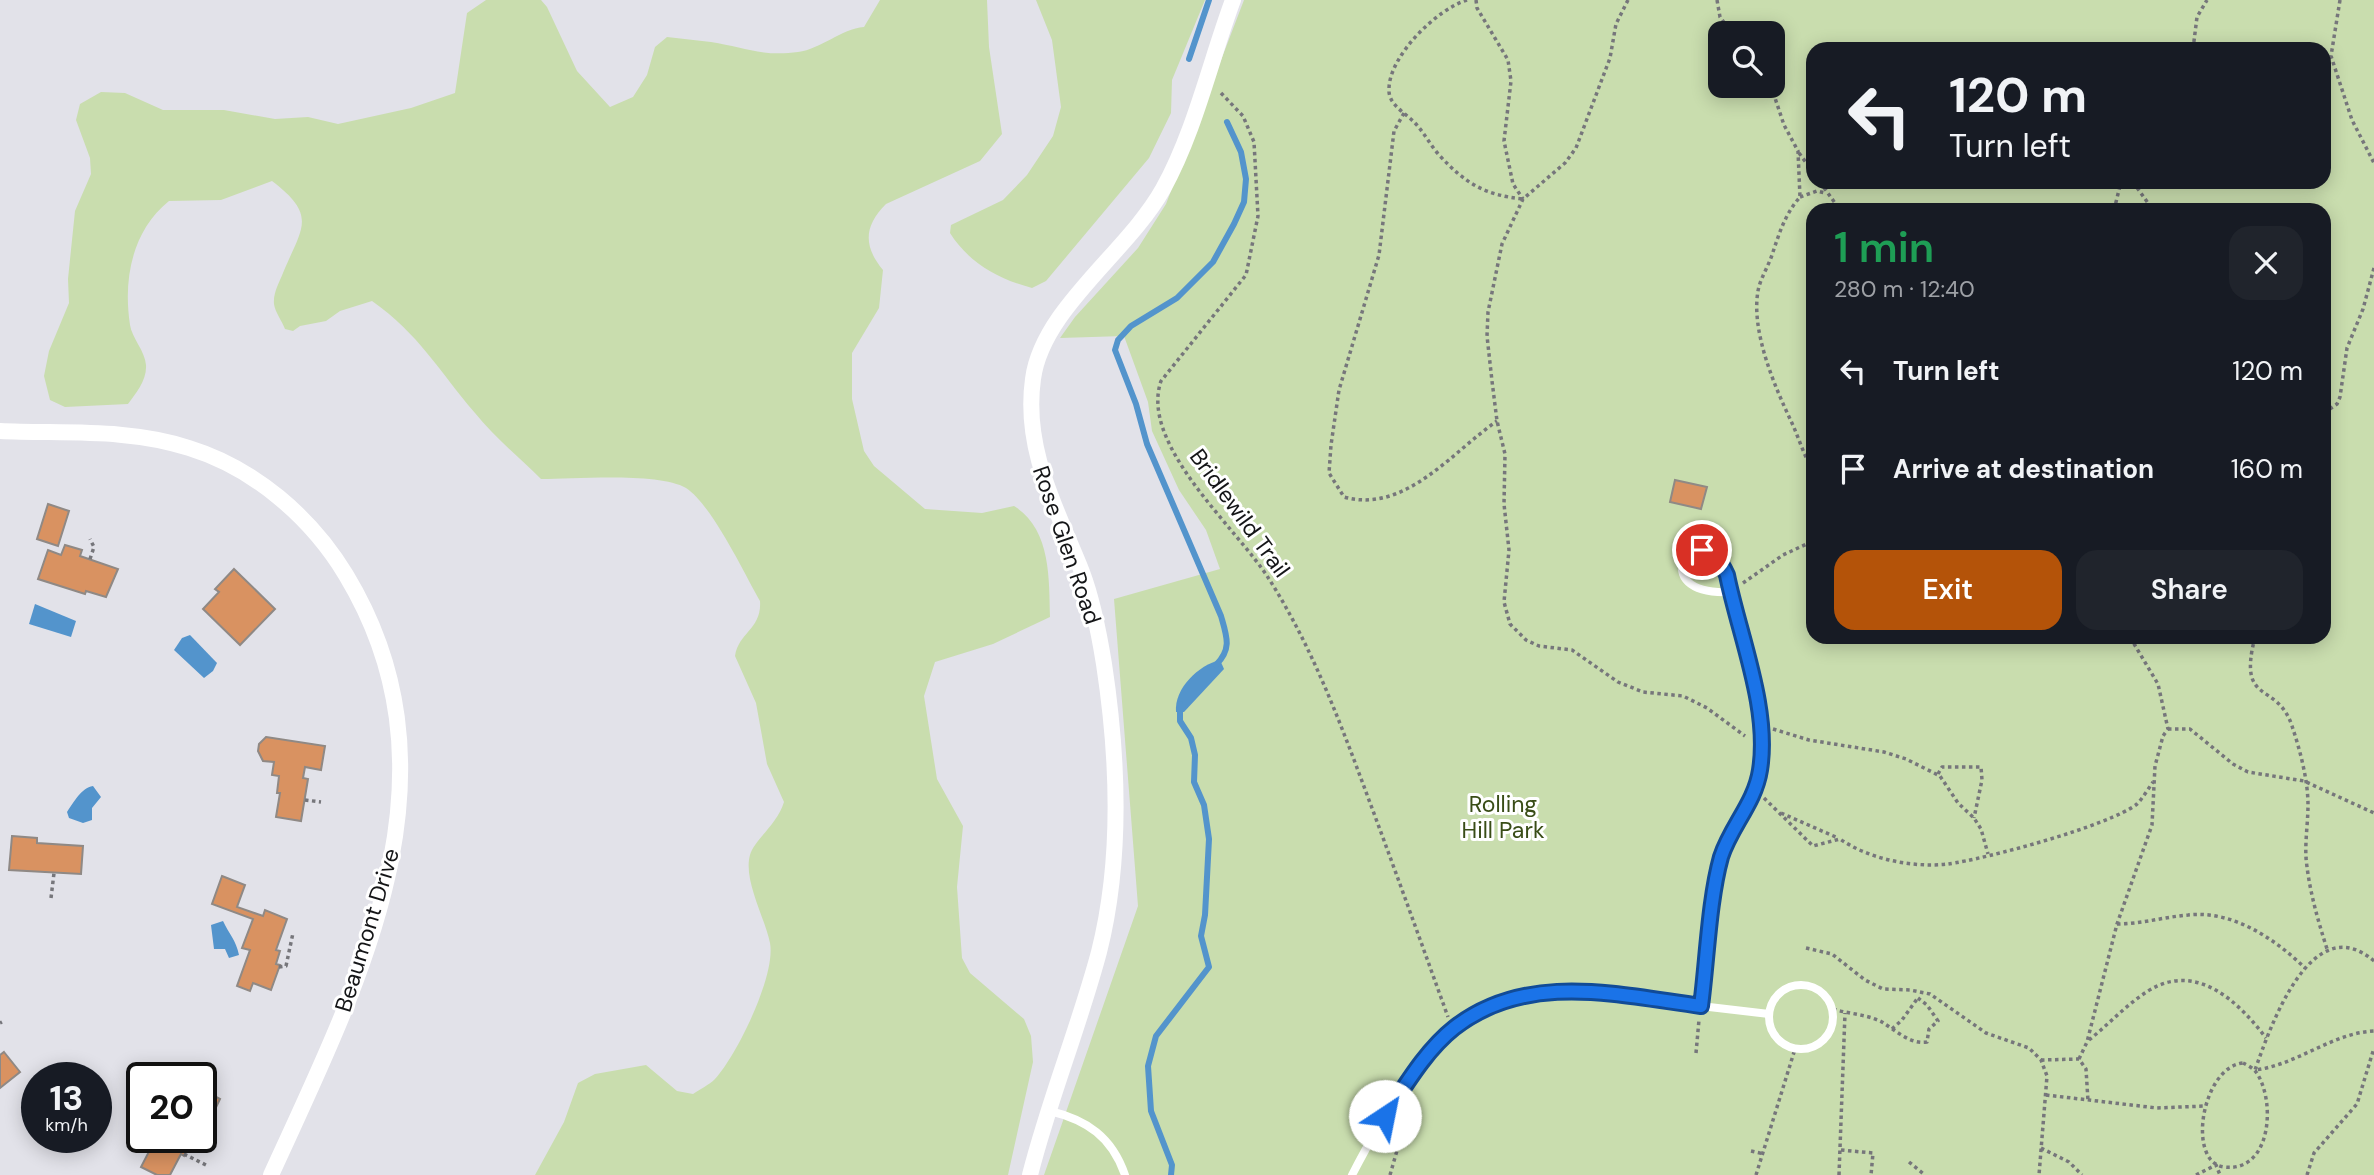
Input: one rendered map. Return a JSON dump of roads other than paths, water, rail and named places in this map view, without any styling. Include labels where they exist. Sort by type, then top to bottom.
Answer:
[{"type":"street","name":"Rose Glen Road","points":[[1030,1175],[1099,950],[1114,874],[1115,825],[1104,665],[1093,608],[1082,574],[1049,496],[1037,456],[1031,409],[1033,378],[1038,354],[1051,330],[1065,310],[1125,242],[1162,191],[1179,157],[1233,0]]},
{"type":"street","name":"Beaumont Drive","points":[[0,431],[126,435],[157,440],[189,448],[239,471],[279,498],[319,537],[355,591],[376,632],[387,670],[401,741],[402,788],[393,855],[373,930],[345,1006],[271,1175]]},
{"type":"lane","points":[[1701,1006],[1721,858],[1755,789],[1760,769],[1759,722],[1746,651],[1730,592],[1721,562],[1712,553],[1702,550],[1690,552],[1683,560],[1682,571],[1686,581],[1696,589],[1730,592]]},
{"type":"lane","points":[[1799,985],[1821,991],[1833,1009],[1831,1030],[1825,1040],[1806,1049],[1786,1046],[1773,1032],[1769,1014],[1772,1003],[1779,994],[1799,985]]},
{"type":"lane","points":[[1352,1175],[1407,1083],[1452,1029],[1492,1006],[1539,992],[1564,990],[1769,1014]]},
{"type":"lane","points":[[1049,1111],[1076,1117],[1101,1135],[1112,1148],[1125,1175]]},
{"type":"water","points":[[35,604],[76,621],[71,637],[29,624]]},
{"type":"water","points":[[190,635],[217,663],[213,671],[204,678],[174,650],[182,638]]},
{"type":"water","points":[[1220,660],[1224,669],[1184,712],[1176,712],[1179,694],[1189,679],[1204,667]]},
{"type":"water","points":[[93,786],[101,797],[92,808],[92,820],[83,823],[69,818],[67,812],[81,792]]},
{"type":"water","points":[[223,921],[239,955],[229,958],[225,949],[214,949],[211,925]]},
{"type":"waterway","points":[[1189,59],[1209,0]]},
{"type":"waterway","points":[[1216,665],[1226,648],[1221,616],[1147,444],[1136,404],[1115,350],[1118,340],[1131,326],[1177,298],[1213,262],[1234,224],[1244,202],[1246,179],[1241,152],[1227,122]]},
{"type":"waterway","points":[[1171,1175],[1172,1165],[1151,1111],[1148,1066],[1156,1036],[1209,967],[1201,936],[1205,915],[1209,839],[1204,805],[1194,782],[1195,755],[1191,738],[1180,721],[1180,704]]},
{"type":"park label","name":"Rolling Hill Park","points":[[1503,817]]}]
